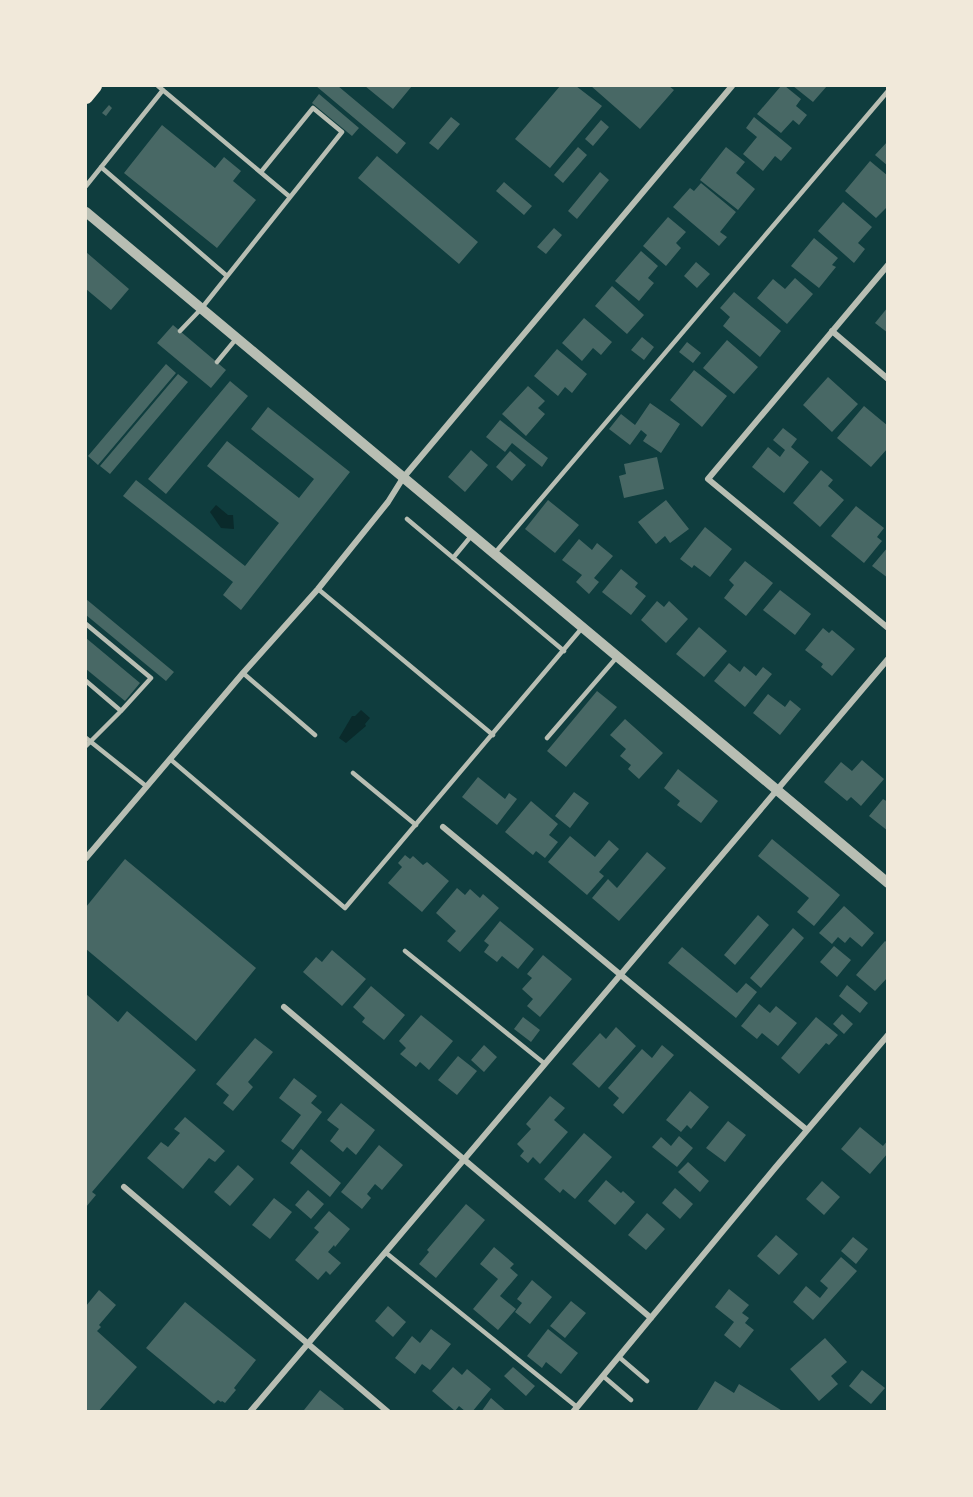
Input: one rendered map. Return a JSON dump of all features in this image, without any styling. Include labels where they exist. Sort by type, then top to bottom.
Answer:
[{"type":"main road","points":[[86,98],[96,86]]},
{"type":"street","points":[[86,858],[243,673],[318,590],[388,502],[403,478],[732,86]]},
{"type":"street","points":[[86,212],[888,883]]},
{"type":"street","points":[[888,265],[708,479],[888,628]]},
{"type":"street","points":[[832,331],[888,379]]},
{"type":"street","points":[[250,1412],[888,659]]},
{"type":"street","points":[[443,826],[807,1130]]},
{"type":"street","points":[[284,1007],[651,1318]]},
{"type":"street","points":[[575,1409],[888,1035]]},
{"type":"street","points":[[124,1187],[388,1412]]},
{"type":"lane","points":[[158,86],[290,197]]},
{"type":"lane","points":[[86,186],[163,90]]},
{"type":"lane","points":[[494,554],[888,91]]},
{"type":"lane","points":[[180,331],[201,309],[342,132],[313,108],[261,172]]},
{"type":"lane","points":[[101,167],[227,276]]},
{"type":"lane","points":[[217,362],[237,339]]},
{"type":"lane","points":[[407,519],[564,651]]},
{"type":"lane","points":[[453,558],[472,535]]},
{"type":"lane","points":[[318,590],[493,735]]},
{"type":"lane","points":[[86,624],[151,678],[121,711],[87,742],[146,786]]},
{"type":"lane","points":[[170,759],[345,908],[582,628]]},
{"type":"lane","points":[[547,738],[617,657]]},
{"type":"lane","points":[[243,673],[315,735]]},
{"type":"lane","points":[[86,681],[121,711]]},
{"type":"lane","points":[[353,773],[416,825]]},
{"type":"lane","points":[[405,951],[545,1064]]},
{"type":"lane","points":[[385,1252],[575,1409]]},
{"type":"lane","points":[[619,1357],[647,1381]]},
{"type":"lane","points":[[603,1376],[631,1400]]},
{"type":"water","points":[[216,505],[228,515],[233,515],[234,529],[221,528],[210,512]]},
{"type":"water","points":[[361,710],[370,718],[366,726],[346,743],[339,738],[352,716]]},
{"type":"building","points":[[316,86],[338,86],[406,143],[397,154]]},
{"type":"building","points":[[365,86],[412,86],[393,109]]},
{"type":"building","points":[[560,86],[576,86],[602,106],[550,168],[515,139]]},
{"type":"building","points":[[591,86],[669,86],[674,90],[640,129]]},
{"type":"building","points":[[781,86],[785,86],[801,99],[796,106],[807,115],[799,125],[793,120],[781,133],[757,114]]},
{"type":"building","points":[[793,86],[827,86],[813,102]]},
{"type":"building","points":[[319,94],[359,128],[352,136],[312,103]]},
{"type":"building","points":[[109,105],[112,108],[106,116],[102,113]]},
{"type":"building","points":[[451,117],[460,124],[438,150],[429,143]]},
{"type":"building","points":[[754,117],[792,148],[781,161],[775,156],[763,171],[743,154],[757,137],[746,128]]},
{"type":"building","points":[[601,120],[609,127],[593,146],[585,139]]},
{"type":"building","points":[[162,125],[215,168],[224,157],[241,171],[233,181],[256,200],[217,248],[124,173]]},
{"type":"building","points":[[888,141],[888,166],[875,155]]},
{"type":"building","points":[[578,147],[587,155],[563,183],[554,175]]},
{"type":"building","points":[[726,147],[745,162],[736,173],[755,189],[738,210],[700,180]]},
{"type":"building","points":[[377,156],[478,242],[459,264],[358,178]]},
{"type":"building","points":[[870,161],[888,176],[888,206],[876,218],[845,191]]},
{"type":"building","points":[[600,172],[609,180],[577,219],[568,211]]},
{"type":"building","points":[[504,182],[532,206],[524,215],[496,191]]},
{"type":"building","points":[[701,183],[736,212],[720,232],[727,237],[719,246],[673,207],[690,188],[694,191]]},
{"type":"building","points":[[843,202],[872,227],[858,243],[865,249],[854,263],[818,231]]},
{"type":"building","points":[[668,217],[686,232],[676,243],[681,248],[666,266],[643,246]]},
{"type":"building","points":[[554,228],[562,235],[546,254],[537,247]]},
{"type":"building","points":[[814,238],[838,258],[832,265],[836,267],[819,288],[791,266]]},
{"type":"building","points":[[641,251],[658,266],[648,278],[654,283],[639,301],[615,281]]},
{"type":"building","points":[[86,252],[129,289],[111,310],[86,289]]},
{"type":"building","points":[[696,262],[710,274],[697,288],[684,276]]},
{"type":"building","points":[[795,278],[813,294],[787,324],[757,298],[773,279],[785,289]]},
{"type":"building","points":[[612,286],[644,315],[627,334],[595,306]]},
{"type":"building","points":[[734,292],[781,331],[760,357],[723,326],[730,317],[720,308]]},
{"type":"building","points":[[888,307],[888,333],[875,323]]},
{"type":"building","points":[[584,318],[612,342],[601,355],[593,348],[582,361],[562,343]]},
{"type":"building","points":[[173,325],[226,370],[211,388],[157,343]]},
{"type":"building","points":[[642,337],[654,347],[644,360],[631,350]]},
{"type":"building","points":[[727,340],[758,367],[734,394],[703,368]]},
{"type":"building","points":[[687,342],[701,353],[693,363],[679,352]]},
{"type":"building","points":[[557,349],[587,374],[572,393],[565,387],[558,396],[534,376]]},
{"type":"building","points":[[166,364],[176,373],[98,465],[88,456]]},
{"type":"building","points":[[694,370],[727,396],[702,427],[670,400]]},
{"type":"building","points":[[178,374],[188,382],[110,474],[100,466]]},
{"type":"building","points":[[828,377],[858,404],[832,432],[803,405]]},
{"type":"building","points":[[230,381],[248,396],[166,494],[148,479]]},
{"type":"building","points":[[528,386],[545,401],[538,408],[545,414],[526,436],[502,414]]},
{"type":"building","points":[[650,403],[680,424],[661,453],[643,441],[647,435],[641,430],[630,445],[609,429],[621,414],[635,425]]},
{"type":"building","points":[[864,406],[888,426],[888,448],[871,467],[837,438]]},
{"type":"building","points":[[268,407],[350,472],[241,610],[223,595],[233,582],[123,496],[136,480],[245,566],[279,523],[207,466],[227,441],[299,498],[314,479],[251,429]]},
{"type":"building","points":[[500,420],[548,458],[542,467],[512,443],[505,452],[486,437]]},
{"type":"building","points":[[783,428],[797,439],[791,447],[809,462],[784,493],[752,467],[768,447],[780,457],[785,450],[773,440]]},
{"type":"building","points":[[471,450],[488,465],[465,492],[448,477]]},
{"type":"building","points":[[510,451],[526,465],[512,481],[496,467]]},
{"type":"building","points":[[657,457],[664,489],[624,498],[619,476],[626,474],[624,464]]},
{"type":"building","points":[[821,470],[833,480],[828,486],[844,500],[820,527],[793,503]]},
{"type":"building","points":[[548,500],[579,525],[555,553],[525,529]]},
{"type":"building","points":[[666,500],[689,529],[670,543],[665,536],[656,544],[638,522]]},
{"type":"building","points":[[856,506],[884,528],[877,537],[882,541],[864,563],[831,536]]},
{"type":"building","points":[[705,527],[732,549],[710,577],[694,565],[692,568],[680,559]]},
{"type":"building","points":[[579,539],[592,550],[597,543],[613,556],[594,578],[599,582],[589,594],[576,582],[582,575],[562,560]]},
{"type":"building","points":[[888,547],[888,578],[872,566]]},
{"type":"building","points":[[745,561],[773,583],[746,616],[724,598],[734,585],[729,580]]},
{"type":"building","points":[[621,569],[638,583],[635,587],[646,596],[631,615],[602,592]]},
{"type":"building","points":[[780,590],[811,614],[795,635],[763,610]]},
{"type":"building","points":[[86,599],[174,672],[166,681],[86,615]]},
{"type":"building","points":[[657,601],[664,607],[669,601],[688,619],[666,643],[641,620]]},
{"type":"building","points":[[699,627],[727,651],[704,677],[676,654]]},
{"type":"building","points":[[823,628],[829,633],[832,630],[855,649],[832,676],[821,667],[823,664],[805,650]]},
{"type":"building","points":[[86,638],[140,683],[125,701],[86,669]]},
{"type":"building","points":[[729,663],[740,672],[744,666],[756,676],[763,667],[772,674],[745,707],[714,681]]},
{"type":"building","points":[[597,691],[617,707],[566,767],[547,751]]},
{"type":"building","points":[[768,694],[785,707],[790,700],[801,709],[780,735],[753,713]]},
{"type":"building","points":[[625,719],[663,753],[639,779],[628,769],[631,765],[620,756],[626,749],[610,735]]},
{"type":"building","points":[[862,760],[884,779],[861,806],[851,797],[847,801],[824,782],[841,762],[852,771]]},
{"type":"building","points":[[678,769],[718,801],[701,823],[677,805],[680,801],[664,788]]},
{"type":"building","points":[[478,777],[505,799],[509,793],[517,799],[497,825],[462,797]]},
{"type":"building","points":[[574,792],[589,803],[570,828],[555,816]]},
{"type":"building","points":[[883,799],[888,802],[888,831],[869,816]]},
{"type":"building","points":[[531,801],[558,824],[549,835],[558,842],[545,858],[536,851],[533,855],[505,832]]},
{"type":"building","points":[[570,836],[595,857],[609,840],[619,849],[599,872],[604,876],[587,895],[548,862]]},
{"type":"building","points":[[772,839],[840,895],[814,926],[797,912],[809,898],[758,856]]},
{"type":"building","points":[[647,852],[666,868],[619,921],[592,898],[608,879],[617,888]]},
{"type":"building","points":[[405,855],[410,859],[413,856],[423,865],[427,862],[449,881],[422,912],[388,883],[402,867],[398,863]]},
{"type":"building","points":[[125,859],[256,968],[196,1041],[86,949],[86,907]]},
{"type":"building","points":[[457,888],[465,895],[470,889],[480,898],[483,894],[499,908],[460,952],[447,941],[456,931],[436,913]]},
{"type":"building","points":[[844,906],[874,933],[862,947],[850,937],[845,943],[838,937],[832,944],[819,933]]},
{"type":"building","points":[[758,915],[769,925],[735,965],[724,955]]},
{"type":"building","points":[[500,921],[534,949],[518,969],[502,956],[497,962],[484,952],[489,945],[484,941]]},
{"type":"building","points":[[793,928],[804,938],[761,988],[750,978]]},
{"type":"building","points":[[885,941],[888,943],[888,977],[875,991],[856,975]]},
{"type":"building","points":[[834,946],[851,960],[837,977],[820,962]]},
{"type":"building","points":[[682,947],[737,993],[746,983],[757,992],[736,1018],[668,963]]},
{"type":"building","points":[[332,950],[366,979],[342,1006],[303,972],[316,957],[322,962]]},
{"type":"building","points":[[543,955],[572,979],[540,1017],[527,1006],[533,999],[522,989],[532,978],[527,974]]},
{"type":"building","points":[[847,985],[868,1003],[860,1013],[839,996]]},
{"type":"building","points":[[371,986],[405,1015],[384,1040],[362,1022],[365,1018],[353,1007]]},
{"type":"building","points":[[86,994],[118,1022],[127,1011],[196,1070],[92,1192],[96,1195],[86,1207]]},
{"type":"building","points":[[759,1004],[770,1013],[776,1006],[797,1023],[778,1046],[762,1033],[757,1039],[741,1026]]},
{"type":"building","points":[[842,1014],[853,1024],[844,1034],[833,1024]]},
{"type":"building","points":[[421,1015],[453,1041],[429,1070],[420,1062],[416,1067],[400,1054],[406,1048],[399,1041]]},
{"type":"building","points":[[523,1017],[540,1030],[531,1042],[514,1029]]},
{"type":"building","points":[[816,1017],[838,1035],[829,1045],[826,1043],[799,1074],[781,1058]]},
{"type":"building","points":[[616,1027],[636,1046],[599,1088],[572,1064],[600,1033],[606,1039]]},
{"type":"building","points":[[255,1038],[273,1052],[248,1082],[253,1087],[233,1111],[223,1103],[229,1095],[216,1084]]},
{"type":"building","points":[[484,1045],[497,1057],[484,1072],[471,1060]]},
{"type":"building","points":[[662,1045],[674,1055],[623,1114],[613,1105],[619,1098],[608,1088],[642,1049],[652,1058]]},
{"type":"building","points":[[458,1056],[477,1071],[457,1095],[438,1080]]},
{"type":"building","points":[[294,1078],[317,1096],[311,1103],[322,1112],[293,1150],[281,1141],[301,1115],[279,1098]]},
{"type":"building","points":[[690,1091],[709,1107],[691,1129],[687,1125],[681,1132],[666,1120]]},
{"type":"building","points":[[550,1096],[565,1108],[554,1120],[568,1132],[540,1164],[533,1157],[528,1163],[520,1156],[524,1151],[517,1144],[531,1129],[526,1124]]},
{"type":"building","points":[[341,1103],[375,1130],[356,1155],[347,1147],[343,1152],[330,1141],[339,1129],[327,1120]]},
{"type":"building","points":[[185,1117],[225,1151],[215,1162],[209,1158],[183,1189],[147,1158],[161,1142],[168,1147],[180,1133],[174,1129]]},
{"type":"building","points":[[728,1121],[746,1135],[725,1162],[706,1148]]},
{"type":"building","points":[[860,1127],[883,1146],[888,1140],[888,1153],[870,1174],[841,1149]]},
{"type":"building","points":[[584,1133],[612,1157],[575,1199],[563,1189],[560,1193],[544,1179]]},
{"type":"building","points":[[679,1136],[693,1148],[677,1167],[652,1147],[661,1137],[671,1146]]},
{"type":"building","points":[[379,1145],[403,1165],[382,1190],[375,1184],[367,1194],[371,1198],[362,1209],[341,1192]]},
{"type":"building","points":[[301,1149],[341,1183],[330,1197],[290,1163]]},
{"type":"building","points":[[688,1162],[709,1181],[700,1192],[678,1172]]},
{"type":"building","points":[[238,1165],[254,1179],[230,1206],[214,1192]]},
{"type":"building","points":[[606,1180],[635,1202],[615,1225],[588,1201]]},
{"type":"building","points":[[822,1181],[840,1197],[824,1215],[806,1199]]},
{"type":"building","points":[[675,1188],[693,1204],[680,1219],[662,1203]]},
{"type":"building","points":[[308,1190],[324,1204],[311,1219],[295,1205]]},
{"type":"building","points":[[274,1198],[292,1212],[270,1239],[252,1225]]},
{"type":"building","points":[[466,1204],[485,1220],[436,1278],[419,1264],[429,1252],[427,1250]]},
{"type":"building","points":[[329,1211],[350,1229],[328,1252],[341,1263],[330,1275],[326,1271],[318,1280],[295,1260],[319,1232],[314,1228]]},
{"type":"building","points":[[647,1213],[665,1229],[646,1250],[628,1235]]},
{"type":"building","points":[[776,1235],[798,1254],[779,1275],[757,1256]]},
{"type":"building","points":[[853,1237],[868,1249],[856,1264],[841,1251]]},
{"type":"building","points":[[494,1247],[514,1264],[510,1268],[518,1275],[500,1296],[516,1309],[498,1330],[473,1309],[498,1279],[480,1264]]},
{"type":"building","points":[[841,1257],[857,1271],[813,1320],[793,1302],[806,1286],[820,1298],[828,1288],[820,1281]]},
{"type":"building","points":[[532,1280],[552,1297],[530,1324],[515,1312],[522,1303],[517,1299]]},
{"type":"building","points":[[729,1289],[749,1305],[742,1313],[749,1318],[745,1323],[754,1330],[740,1348],[724,1335],[734,1322],[715,1307]]},
{"type":"building","points":[[99,1290],[116,1305],[99,1325],[101,1327],[97,1331],[137,1367],[98,1412],[86,1412],[86,1306]]},
{"type":"building","points":[[571,1301],[586,1313],[565,1338],[550,1326]]},
{"type":"building","points":[[185,1302],[256,1360],[225,1403],[218,1400],[214,1404],[146,1348]]},
{"type":"building","points":[[388,1306],[406,1322],[393,1337],[375,1321]]},
{"type":"building","points":[[431,1329],[451,1344],[430,1370],[422,1364],[415,1374],[395,1358],[412,1336],[420,1343]]},
{"type":"building","points":[[548,1329],[578,1353],[561,1374],[546,1362],[542,1368],[527,1356]]},
{"type":"building","points":[[825,1338],[847,1362],[831,1376],[838,1384],[819,1401],[790,1369]]},
{"type":"building","points":[[453,1367],[462,1375],[467,1369],[491,1389],[472,1412],[466,1412],[459,1406],[455,1411],[432,1391]]},
{"type":"building","points":[[513,1367],[535,1386],[526,1396],[504,1376]]},
{"type":"building","points":[[862,1370],[885,1388],[871,1404],[849,1386]]},
{"type":"building","points":[[715,1381],[734,1393],[739,1384],[784,1412],[729,1412],[727,1410],[726,1412],[696,1412]]},
{"type":"building","points":[[320,1390],[344,1409],[342,1412],[305,1412],[304,1410]]},
{"type":"building","points":[[491,1398],[507,1412],[481,1412]]}]
